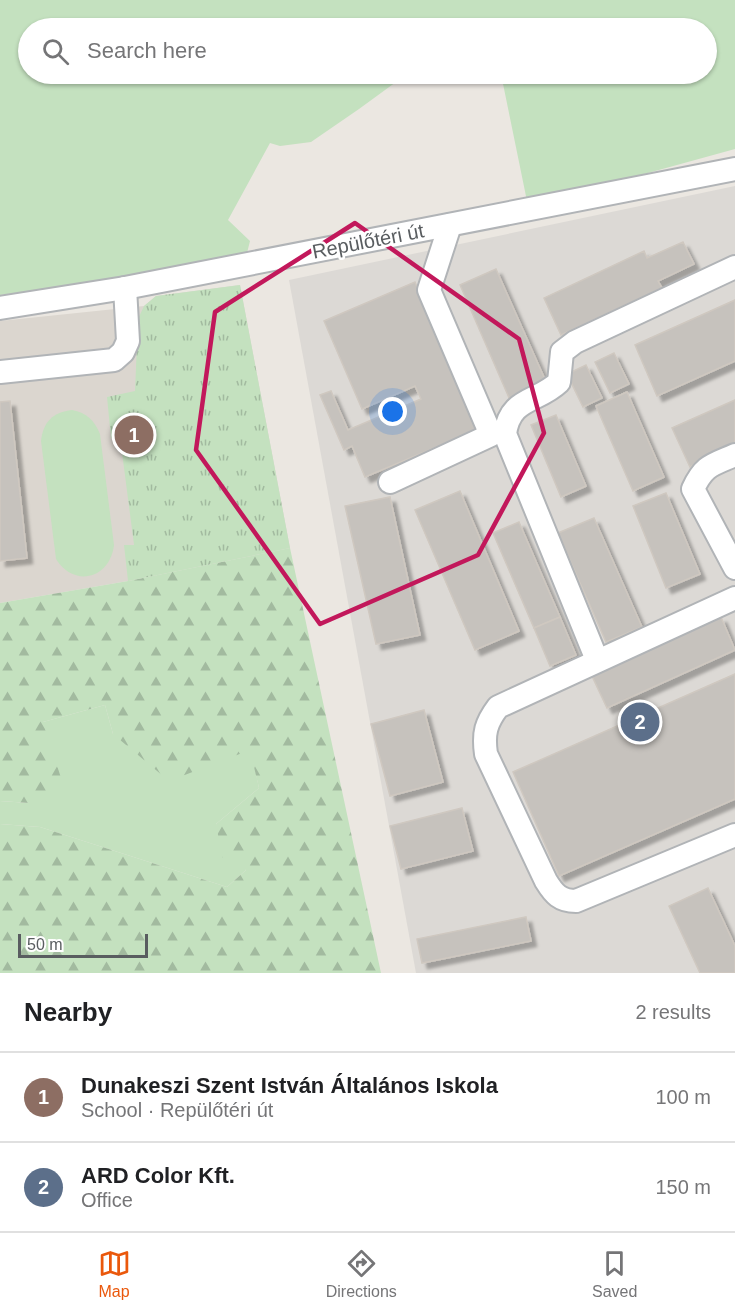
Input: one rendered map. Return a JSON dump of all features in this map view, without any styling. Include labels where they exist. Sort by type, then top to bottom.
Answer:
[{"type":"street","name":"Repülőtéri út","points":[[0,308],[125,288],[735,169]]},
{"type":"street","points":[[390,482],[491,435],[429,290],[450,225]]},
{"type":"street","points":[[597,660],[505,434],[509,416],[517,406],[553,388],[559,382],[562,352],[575,342],[735,267]]},
{"type":"street","points":[[0,372],[84,371],[114,360],[126,346],[128,336],[125,288]]},
{"type":"street","points":[[735,455],[701,472],[693,489],[735,568]]},
{"type":"street","points":[[735,598],[498,707],[487,721],[484,741],[486,754],[554,894],[566,901],[576,901],[735,835]]},
{"type":"highlighted area","points":[[355,223],[519,339],[544,433],[478,555],[320,624],[196,450],[215,312]]},
{"type":"shaded area","points":[[735,186],[735,973],[416,973],[289,280]]},
{"type":"shaded area","points":[[240,285],[290,548],[128,581],[0,603],[0,321],[144,306],[156,296]]},
{"type":"green space","points":[[0,0],[735,0],[735,149],[528,206],[503,84],[717,84],[717,18],[18,18],[18,84],[393,84],[311,142],[280,146],[270,143],[228,220],[250,241],[245,261],[0,295]]},
{"type":"green space","points":[[240,285],[290,548],[128,581],[124,545],[134,545],[120,437],[111,438],[107,397],[135,391],[138,319],[144,306],[156,296]]},
{"type":"green space","points":[[72,410],[89,418],[100,434],[114,545],[106,566],[90,576],[72,574],[56,559],[41,441],[44,428],[50,419],[59,413]]},
{"type":"green space","points":[[290,548],[381,973],[0,973],[0,824],[40,827],[227,887],[246,870],[222,857],[216,824],[259,788],[250,750],[169,781],[113,734],[105,705],[43,722],[62,781],[29,803],[0,801],[0,603],[128,581]]},
{"type":"green space","points":[[105,705],[113,734],[251,750],[259,788],[216,824],[246,870],[227,887],[40,827],[0,824],[0,801],[29,803],[43,722]]},
{"type":"building","points":[[683,242],[694,264],[658,281],[662,288],[561,335],[544,298],[644,251],[647,258]]},
{"type":"building","points":[[496,269],[547,384],[510,400],[460,285]]},
{"type":"building","points":[[415,282],[477,430],[365,477],[352,446],[344,450],[320,395],[331,391],[348,430],[421,399],[415,386],[362,409],[324,321]]},
{"type":"building","points":[[735,300],[735,361],[657,396],[635,345]]},
{"type":"building","points":[[614,353],[629,384],[610,393],[595,362]]},
{"type":"building","points":[[586,365],[602,398],[583,407],[567,374]]},
{"type":"building","points":[[627,392],[664,477],[633,491],[596,406]]},
{"type":"building","points":[[735,400],[735,446],[690,467],[672,428]]},
{"type":"building","points":[[10,401],[27,558],[0,561],[0,402]]},
{"type":"building","points":[[556,415],[586,486],[561,497],[531,425]]},
{"type":"building","points":[[460,491],[519,631],[475,650],[415,510]]},
{"type":"building","points":[[666,493],[700,574],[666,588],[633,506]]},
{"type":"building","points":[[390,497],[420,635],[376,644],[345,506]]},
{"type":"building","points":[[594,518],[642,627],[606,642],[558,533]]},
{"type":"building","points":[[519,522],[560,617],[534,628],[493,533]]},
{"type":"building","points":[[560,617],[576,655],[550,666],[534,628]]},
{"type":"building","points":[[721,617],[735,650],[607,708],[592,676]]},
{"type":"building","points":[[735,674],[735,799],[559,876],[513,772]]},
{"type":"building","points":[[424,710],[443,782],[390,796],[371,724]]},
{"type":"building","points":[[462,808],[473,851],[401,869],[390,826]]},
{"type":"building","points":[[708,888],[735,946],[735,973],[700,973],[669,906]]},
{"type":"building","points":[[526,917],[531,941],[422,963],[417,939]]},
{"type":"place","name":"Dunakeszi Szent István Általános Iskola","points":[[134,435]]},
{"type":"place","name":"ARD Color Kft.","points":[[640,722]]}]
